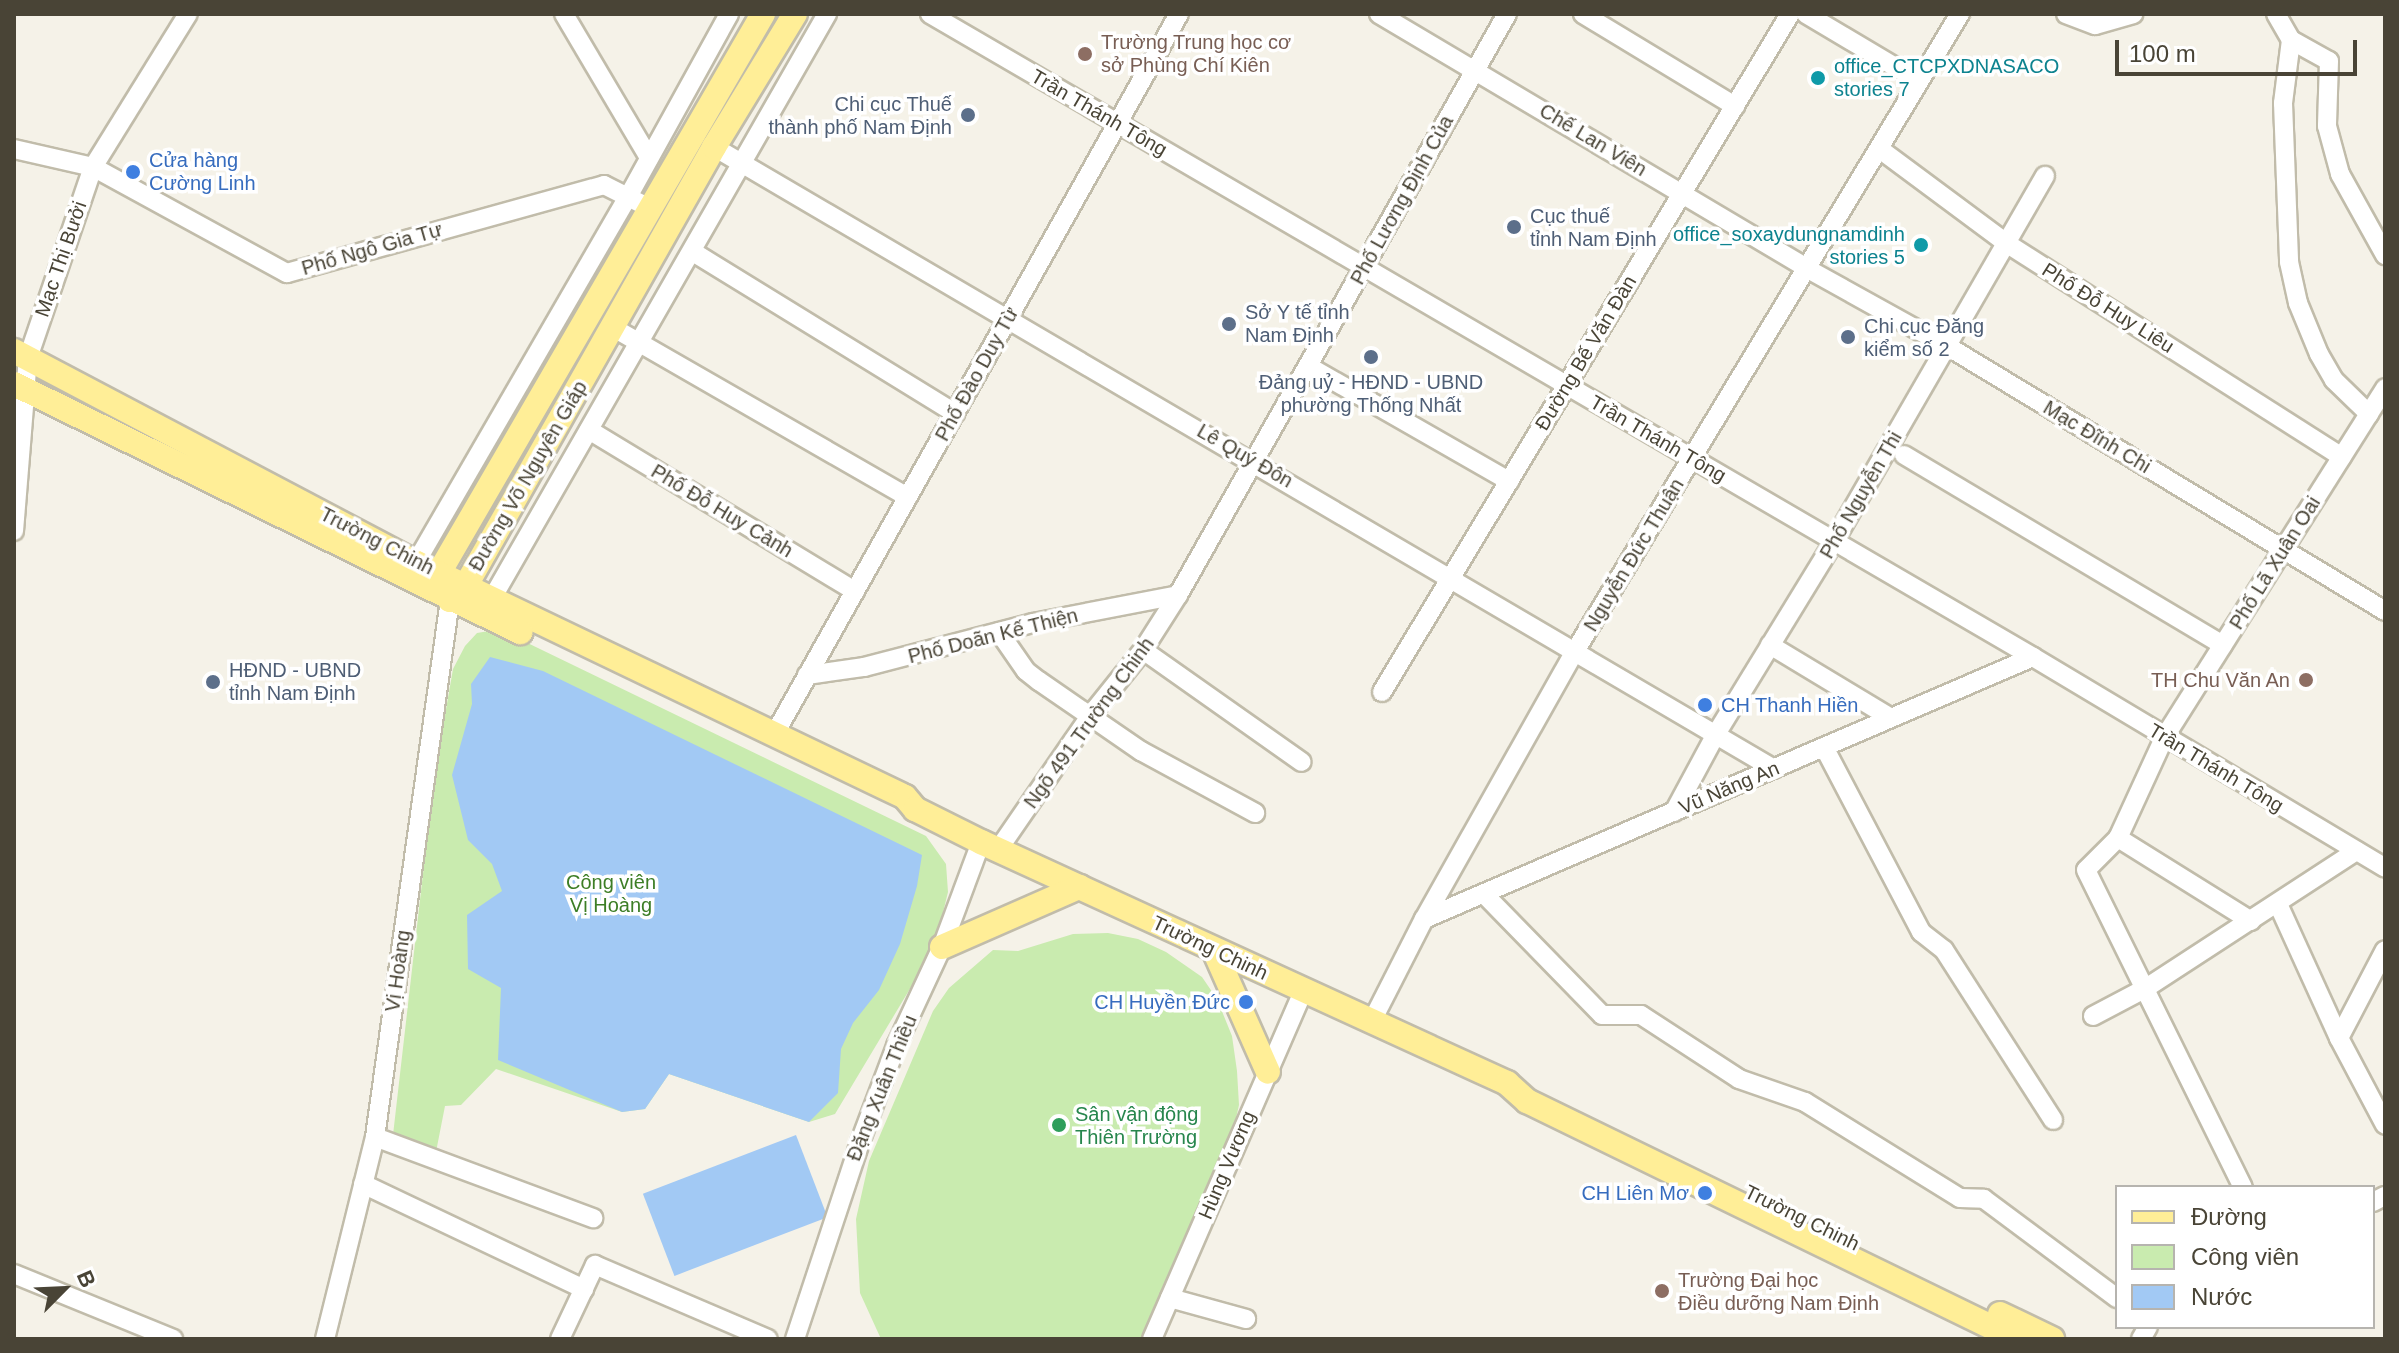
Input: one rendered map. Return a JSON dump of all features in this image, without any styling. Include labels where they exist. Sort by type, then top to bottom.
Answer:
[{"type":"main road","name":"Đường Võ Nguyên Giáp","points":[[439,573],[763,14]]},
{"type":"main road","name":"Đường Võ Nguyên Giáp","points":[[458,593],[714,147],[795,14]]},
{"type":"main road","name":"Trường Chinh","points":[[21,354],[411,570],[439,573],[458,593]]},
{"type":"main road","name":"Trường Chinh","points":[[20,387],[411,570],[900,809],[915,809]]},
{"type":"main road","name":"Trường Chinh","points":[[487,607],[774,735],[905,797],[915,809],[989,846],[1507,1083],[1527,1101],[2016,1339]]},
{"type":"main road","points":[[942,947],[1079,887]]},
{"type":"main road","points":[[1214,950],[1268,1072]]},
{"type":"main road","name":"Trường Chinh","points":[[1507,1083],[1528,1085],[2052,1339]]},
{"type":"street","name":"Mạc Thị Bưởi","points":[[14,531],[21,354],[93,167],[188,14]]},
{"type":"street","points":[[564,14],[649,158]]},
{"type":"street","points":[[411,570],[628,197],[729,14]]},
{"type":"street","name":"Đường Võ Nguyên Giáp","points":[[487,607],[827,14]]},
{"type":"street","name":"Trần Thánh Tông","points":[[930,14],[2033,657],[2385,868]]},
{"type":"street","name":"Phố Đào Duy Từ","points":[[774,735],[1179,14]]},
{"type":"street","name":"Chế Lan Viên","points":[[1379,14],[1806,268]]},
{"type":"street","name":"Phố Lương Định Của","points":[[1178,595],[1507,14]]},
{"type":"street","points":[[1583,14],[1735,106]]},
{"type":"street","name":"Đường Bế Văn Đàn","points":[[1382,692],[1790,14]]},
{"type":"street","points":[[1806,14],[1919,81]]},
{"type":"street","name":"Nguyễn Đức Thuận","points":[[1372,1021],[1424,919],[1574,653],[1806,268],[1881,150],[1960,14]]},
{"type":"street","points":[[2066,14],[2095,25],[2133,14]]},
{"type":"street","points":[[2276,14],[2291,40],[2329,61],[2327,126],[2340,174],[2385,255]]},
{"type":"street","points":[[2291,40],[2283,103],[2289,262],[2298,303],[2319,354],[2334,380],[2369,414]]},
{"type":"street","name":"Lê Quý Đôn","points":[[714,147],[1254,461],[1774,769]]},
{"type":"street","name":"Phố Ngô Gia Tự","points":[[14,149],[93,167],[287,273],[604,185],[652,209]]},
{"type":"street","name":"Phố Đỗ Huy Liêu","points":[[1881,150],[2006,243],[2342,457]]},
{"type":"street","name":"Phố Nguyễn Thi","points":[[1674,812],[1716,734],[1833,543],[2045,176]]},
{"type":"street","points":[[693,252],[955,413]]},
{"type":"street","name":"Mạc Đĩnh Chi","points":[[1806,268],[1947,346],[2385,611]]},
{"type":"street","points":[[612,327],[908,497]]},
{"type":"street","points":[[1308,366],[1509,481]]},
{"type":"street","name":"Phố Lã Xuân Oai","points":[[2118,838],[2164,738],[2385,388]]},
{"type":"street","name":"Phố Đỗ Huy Cảnh","points":[[589,430],[855,591]]},
{"type":"street","points":[[1904,455],[2223,645]]},
{"type":"street","name":"Vị Hoàng","points":[[325,1339],[375,1137],[458,593]]},
{"type":"street","name":"Phố Doãn Kế Thiện","points":[[807,675],[864,667],[999,632],[1178,595]]},
{"type":"street","name":"Ngõ 491 Trường Chinh","points":[[989,846],[1143,650],[1178,595]]},
{"type":"street","points":[[999,632],[1026,671],[1189,779],[1255,813]]},
{"type":"street","points":[[1770,645],[1891,718]]},
{"type":"street","points":[[1143,650],[1302,762]]},
{"type":"street","name":"Vũ Năng An","points":[[1424,919],[2033,657]]},
{"type":"street","points":[[1824,747],[1921,932],[1944,950],[2053,1120]]},
{"type":"street","points":[[2242,1185],[2086,870],[2118,838],[2251,921]]},
{"type":"street","name":"Đặng Xuân Thiều","points":[[795,1339],[821,1251],[896,1046],[989,846]]},
{"type":"street","points":[[2093,1016],[2146,988],[2356,851]]},
{"type":"street","points":[[1484,894],[1602,1015],[1641,1015],[1739,1079],[1805,1102],[1960,1198],[1984,1199],[2115,1297]]},
{"type":"street","points":[[2278,904],[2339,1038],[2385,1125]]},
{"type":"street","points":[[2339,1038],[2380,975],[2385,950]]},
{"type":"street","name":"Hùng Vương","points":[[1152,1339],[1303,991]]},
{"type":"street","points":[[375,1137],[593,1218]]},
{"type":"street","points":[[363,1184],[584,1289]]},
{"type":"street","points":[[560,1339],[595,1265],[768,1339]]},
{"type":"street","points":[[14,1274],[173,1339]]},
{"type":"street","points":[[1170,1298],[1246,1319]]},
{"type":"green space","name":"Công viên Vị Hoàng","points":[[477,633],[509,634],[926,836],[946,864],[948,892],[938,933],[926,962],[835,1114],[809,1122],[669,1074],[645,1109],[622,1112],[496,1069],[461,1105],[445,1106],[435,1157],[393,1135],[434,778],[453,669],[465,646]]},
{"type":"green space","name":"Sân vận động Thiên Trường","points":[[1108,933],[1138,939],[1166,952],[1202,977],[1217,999],[1232,1036],[1237,1071],[1239,1105],[1230,1145],[1149,1328],[1142,1339],[881,1339],[860,1293],[856,1219],[869,1161],[933,1011],[949,988],[993,950],[1018,951],[1073,934]]},
{"type":"water","name":"Công viên Vị Hoàng","points":[[490,657],[543,671],[922,855],[917,886],[900,944],[879,990],[853,1023],[841,1049],[838,1093],[809,1122],[669,1074],[645,1109],[622,1112],[498,1060],[501,988],[468,969],[467,915],[502,891],[492,864],[468,840],[452,775],[472,704],[471,684]]},
{"type":"water","points":[[796,1135],[828,1217],[674,1276],[643,1194]]},
{"type":"place","name":"Trường Trung học cơ sở Phùng Chí Kiên","points":[[1085,54]]},
{"type":"place","name":"office_CTCPXDNASACO stories 7","points":[[1818,78]]},
{"type":"place","name":"Chi cục Thuế thành phố Nam Định","points":[[968,115]]},
{"type":"place","name":"Cửa hàng Cường Linh","points":[[133,172]]},
{"type":"place","name":"Cục thuế tỉnh Nam Định","points":[[1514,227]]},
{"type":"place","name":"office_soxaydungnamdinh stories 5","points":[[1921,245]]},
{"type":"place","name":"Sở Y tế tỉnh Nam Định","points":[[1229,324]]},
{"type":"place","name":"Chi cục Đăng kiểm số 2","points":[[1848,337]]},
{"type":"place","name":"Đảng uỷ - HĐND - UBND phường Thống Nhất","points":[[1371,357]]},
{"type":"place","name":"TH Chu Văn An","points":[[2306,680]]},
{"type":"place","name":"HĐND - UBND tỉnh Nam Định","points":[[213,682]]},
{"type":"place","name":"CH Thanh Hiền","points":[[1705,705]]},
{"type":"place","name":"CH Huyền Đức","points":[[1246,1002]]},
{"type":"place","name":"Sân vận động Thiên Trường","points":[[1059,1125]]},
{"type":"place","name":"CH Liên Mơ","points":[[1705,1193]]},
{"type":"place","name":"Trường Đại học Điều dưỡng Nam Định","points":[[1662,1291]]}]
